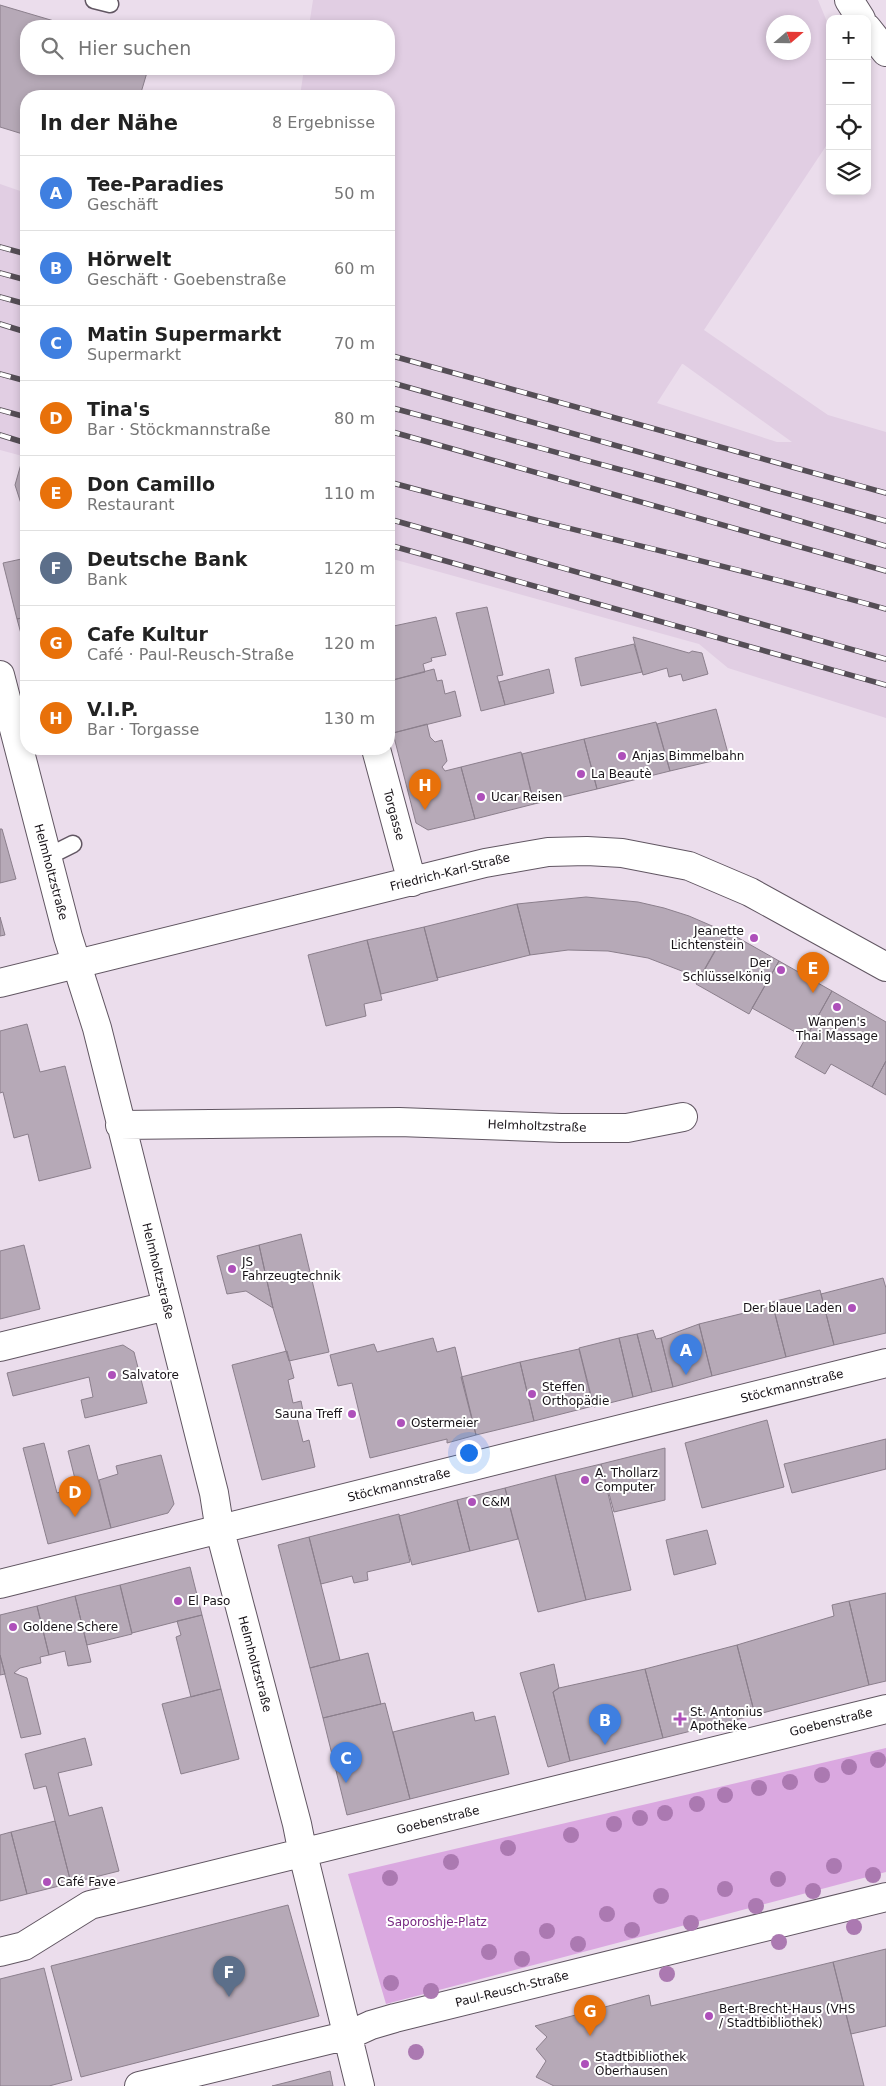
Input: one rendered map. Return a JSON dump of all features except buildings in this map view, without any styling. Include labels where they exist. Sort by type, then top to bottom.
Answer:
[{"type":"street","points":[[849,0],[858,15]]},
{"type":"street","points":[[871,33],[886,52]]},
{"type":"street","name":"Helmholtzstraße","points":[[0,675],[11,701],[20,740]]},
{"type":"street","name":"Helmholtzstraße","points":[[23,755],[47,857],[76,965],[97,1028],[214,1493],[220,1530],[297,1824],[302,1854],[360,2086]]},
{"type":"street","name":"Torgasse","points":[[378,755],[412,882]]},
{"type":"street","name":"Friedrich-Karl-Straße","points":[[0,983],[504,859],[548,852],[622,853],[657,858],[689,866],[750,892],[886,967]]},
{"type":"street","name":"Helmholtzstraße","points":[[120,1125],[400,1122],[562,1128],[627,1128],[683,1117]]},
{"type":"street","points":[[0,1348],[167,1306]]},
{"type":"street","name":"Stöckmannstraße","points":[[0,1584],[886,1363]]},
{"type":"street","name":"Goebenstraße","points":[[0,1952],[24,1946],[90,1905],[886,1709]]},
{"type":"street","name":"Paul-Reusch-Straße","points":[[139,2086],[349,2036],[371,2025],[395,2018],[886,1897]]},
{"type":"lane","points":[[94,0],[110,4]]},
{"type":"lane","points":[[47,857],[73,844]]},
{"type":"shaded area","points":[[313,0],[818,0],[826,19],[826,146],[704,330],[828,415],[886,432],[886,718],[728,668],[699,644],[395,560],[395,90],[301,90],[303,75],[395,75],[395,20],[310,20]],"holes":[[[683,364],[792,442],[777,442],[657,403]]]},
{"type":"shaded area","points":[[0,184],[20,191],[20,455],[0,450]]},
{"type":"green space","name":"Saporoshje-Platz","points":[[886,1748],[886,1872],[386,2004],[348,1874]]},
{"type":"railway","points":[[0,247],[20,252]]},
{"type":"railway","points":[[0,273],[20,278]]},
{"type":"railway","points":[[0,297],[20,302]]},
{"type":"railway","points":[[0,324],[20,330]]},
{"type":"railway","points":[[395,357],[886,493]]},
{"type":"railway","points":[[0,374],[20,379]]},
{"type":"railway","points":[[395,384],[886,521]]},
{"type":"railway","points":[[395,409],[677,485],[886,546]]},
{"type":"railway","points":[[0,410],[20,415]]},
{"type":"railway","points":[[395,433],[886,571]]},
{"type":"railway","points":[[0,435],[20,441]]},
{"type":"railway","points":[[395,484],[886,609]]},
{"type":"railway","points":[[395,521],[886,659]]},
{"type":"railway","points":[[395,547],[886,685]]},
{"type":"place","name":"Anjas Bimmelbahn","points":[[622,756]]},
{"type":"place","name":"La Beautè","points":[[581,774]]},
{"type":"place","name":"Ucar Reisen","points":[[481,797]]},
{"type":"place","name":"V.I.P.","points":[[425,810]]},
{"type":"place","name":"Jeanette Lichtenstein","points":[[754,938]]},
{"type":"place","name":"Der Schlüsselkönig","points":[[781,970]]},
{"type":"place","name":"Don Camillo","points":[[813,993]]},
{"type":"place","name":"Wanpen's Thai Massage","points":[[837,1007]]},
{"type":"place","name":"JS Fahrzeugtechnik","points":[[232,1269]]},
{"type":"place","name":"Der blaue Laden","points":[[852,1308]]},
{"type":"place","name":"Salvatore","points":[[112,1375]]},
{"type":"place","name":"Tee-Paradies","points":[[686,1375]]},
{"type":"place","name":"Steffen Orthopädie","points":[[532,1394]]},
{"type":"place","name":"Sauna Treff","points":[[352,1414]]},
{"type":"place","name":"Ostermeier","points":[[401,1423]]},
{"type":"place","name":"A. Thollarz Computer","points":[[585,1480]]},
{"type":"place","name":"C&M","points":[[472,1502]]},
{"type":"place","name":"Tina's","points":[[75,1517]]},
{"type":"place","name":"El Paso","points":[[178,1601]]},
{"type":"place","name":"Goldene Schere","points":[[13,1627]]},
{"type":"place","name":"St. Antonius Apotheke","points":[[680,1719]]},
{"type":"place","name":"Hörwelt","points":[[605,1745]]},
{"type":"place","name":"Matin Supermarkt","points":[[346,1783]]},
{"type":"place","name":"Café Fave","points":[[47,1882]]},
{"type":"place","name":"Deutsche Bank","points":[[229,1997]]},
{"type":"place","name":"Bert-Brecht-Haus (VHS / Stadtbibliothek)","points":[[709,2016]]},
{"type":"place","name":"Cafe Kultur","points":[[590,2036]]},
{"type":"place","name":"Stadtbibliothek Oberhausen","points":[[585,2064]]}]
